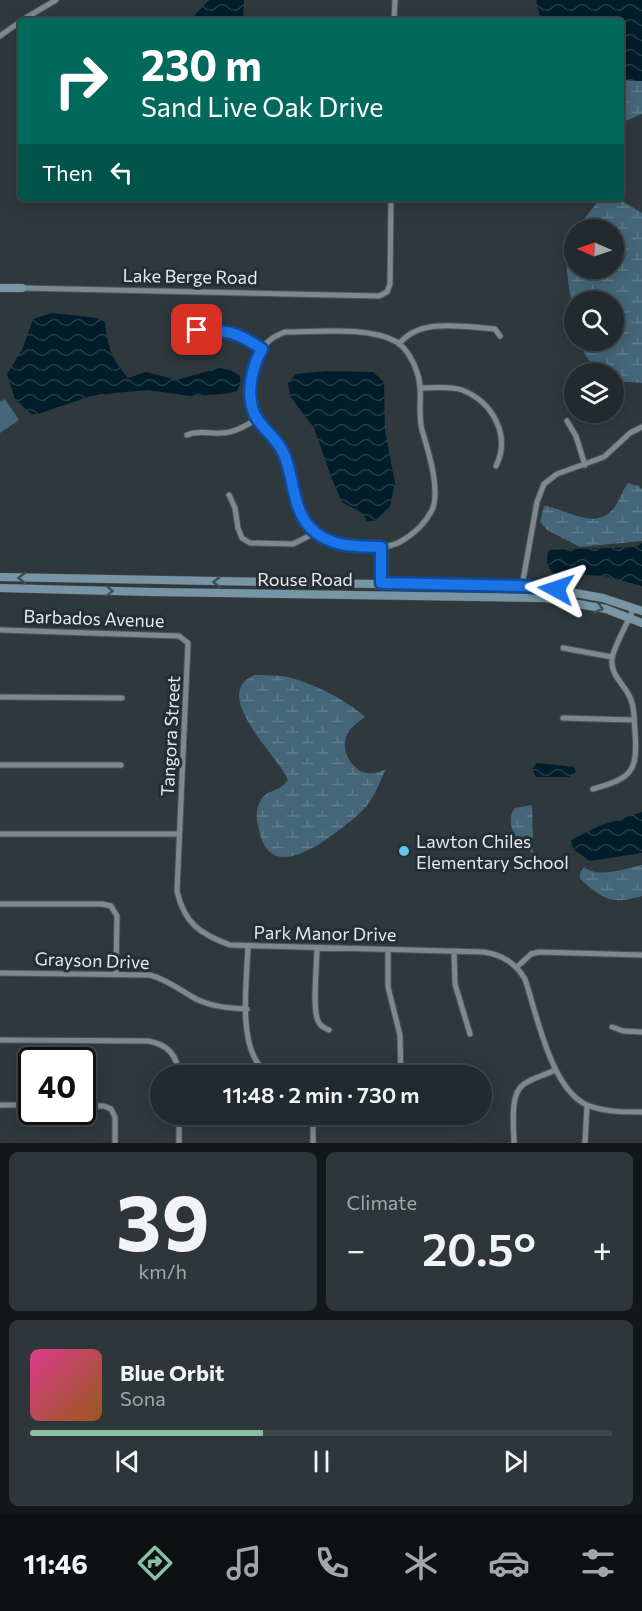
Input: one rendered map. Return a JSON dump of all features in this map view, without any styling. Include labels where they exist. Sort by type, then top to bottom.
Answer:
[{"type":"street","points":[[394,0],[394,18]]},
{"type":"street","points":[[27,18],[53,1]]},
{"type":"street","points":[[0,27],[2,34],[18,24]]},
{"type":"street","name":"Lake Berge Road","points":[[0,288],[379,296],[387,292],[390,284],[391,201]]},
{"type":"street","points":[[399,344],[407,334],[418,329],[439,326],[495,329],[500,336]]},
{"type":"street","points":[[177,332],[219,330],[242,335],[262,349]]},
{"type":"street","points":[[285,332],[377,334],[399,344],[418,373],[420,420],[435,491],[433,506],[426,521],[399,543],[381,547],[347,546],[331,542],[315,533],[307,524],[299,509],[284,452],[257,419],[252,408],[250,398],[255,362],[270,340],[285,332]]},
{"type":"street","points":[[420,388],[463,390],[486,405],[495,418],[501,437],[502,454],[496,466]]},
{"type":"street","points":[[187,435],[194,432],[236,431],[257,419]]},
{"type":"street","points":[[568,423],[576,436],[585,465]]},
{"type":"street","points":[[522,586],[540,490],[550,478],[604,457],[630,433],[642,427]]},
{"type":"street","points":[[229,495],[235,508],[242,538],[250,543],[292,544],[315,533]]},
{"type":"street","points":[[381,547],[381,583]]},
{"type":"street","name":"Rouse Road","points":[[0,577],[522,586],[571,591],[603,598],[638,610]]},
{"type":"street","name":"Rouse Road","points":[[0,588],[223,594],[537,598],[589,605],[642,623]]},
{"type":"street","points":[[593,789],[616,783],[627,775],[636,757],[632,701],[627,690],[616,677],[612,657],[630,618],[638,610]]},
{"type":"street","name":"Barbados Avenue","points":[[0,630],[179,636],[186,640]]},
{"type":"street","name":"Tangora Street","points":[[179,834],[189,648],[186,640]]},
{"type":"street","points":[[563,648],[612,657]]},
{"type":"street","points":[[0,698],[122,698]]},
{"type":"street","points":[[563,718],[634,720]]},
{"type":"street","points":[[0,765],[121,765]]},
{"type":"street","points":[[0,834],[179,834]]},
{"type":"street","name":"Park Manor Drive","points":[[179,834],[177,891],[180,905],[196,927],[209,937],[230,945],[248,946],[484,951],[495,954],[518,968]]},
{"type":"street","points":[[0,904],[102,904],[111,906],[117,916],[116,973]]},
{"type":"street","points":[[248,946],[247,1030],[251,1047],[260,1065]]},
{"type":"street","points":[[317,948],[315,1010],[322,1026],[329,1030]]},
{"type":"street","points":[[388,950],[388,987],[400,1035],[401,1065]]},
{"type":"street","points":[[454,951],[455,984],[470,1034]]},
{"type":"street","points":[[642,955],[539,952],[531,954],[518,968],[525,979],[555,1070],[564,1086],[574,1097],[587,1105],[617,1112],[642,1112]]},
{"type":"street","name":"Grayson Drive","points":[[0,973],[137,973],[159,977],[195,998],[211,1004],[247,1009]]},
{"type":"street","points":[[612,1027],[623,1031],[642,1032]]},
{"type":"street","points":[[0,1040],[158,1042],[169,1049],[176,1058],[177,1065]]},
{"type":"street","points":[[514,1143],[515,1101],[518,1091],[523,1085],[555,1070]]},
{"type":"street","points":[[0,1105],[18,1105]]},
{"type":"street","points":[[585,1143],[587,1105]]},
{"type":"street","points":[[96,1106],[111,1109],[115,1117],[115,1143]]},
{"type":"street","points":[[179,1125],[179,1143]]},
{"type":"street","points":[[313,1125],[313,1143]]},
{"type":"green space","points":[[624,80],[642,81],[642,114],[624,122]]},
{"type":"green space","points":[[600,201],[624,202],[642,213],[642,383],[624,382],[624,363],[591,363],[584,351],[624,351],[624,291],[570,291],[568,279],[624,279],[624,219],[584,219]]},
{"type":"green space","points":[[5,399],[19,420],[0,433],[0,402]]},
{"type":"green space","points":[[628,483],[642,489],[642,541],[580,547],[547,530],[540,522],[544,506],[587,518],[596,519],[604,516],[614,508]]},
{"type":"green space","points":[[254,675],[288,677],[318,688],[349,704],[365,717],[347,734],[345,748],[349,760],[357,768],[367,773],[386,769],[370,801],[354,818],[307,851],[287,857],[270,852],[263,843],[257,822],[257,810],[262,798],[288,780],[255,733],[241,706],[239,693],[243,683]]},
{"type":"green space","points":[[532,805],[533,853],[522,845],[511,826],[515,808]]},
{"type":"green space","points":[[642,865],[642,896],[631,899],[608,899],[595,892],[580,879],[580,873],[584,867],[604,872]]},
{"type":"water","points":[[209,0],[244,0],[243,18],[192,18]]},
{"type":"water","points":[[536,0],[642,0],[642,81],[624,80],[624,18],[542,18]]},
{"type":"water","points":[[52,313],[98,318],[105,322],[111,352],[128,378],[146,372],[177,380],[219,368],[230,370],[240,376],[241,382],[237,391],[224,394],[190,396],[148,390],[115,393],[91,396],[38,414],[31,414],[15,399],[7,374],[22,350],[33,319]]},
{"type":"water","points":[[328,371],[373,372],[384,382],[385,431],[395,483],[390,506],[375,521],[367,521],[362,513],[342,502],[314,428],[290,396],[288,383],[296,374]]},
{"type":"water","points":[[642,543],[642,586],[605,576],[552,573],[547,563],[548,550],[636,547]]},
{"type":"water","points":[[537,763],[574,767],[576,772],[569,777],[536,777],[532,769]]},
{"type":"water","points":[[642,812],[642,853],[590,861],[573,849],[571,840],[599,826]]},
{"type":"place","name":"Lawton Chiles Elementary School","points":[[404,851]]},
{"type":"route","points":[[197,330],[219,330],[242,335],[262,349],[255,362],[251,383],[252,408],[257,419],[284,452],[299,509],[315,533],[331,542],[347,546],[381,547],[381,583],[522,586],[556,589]]}]
